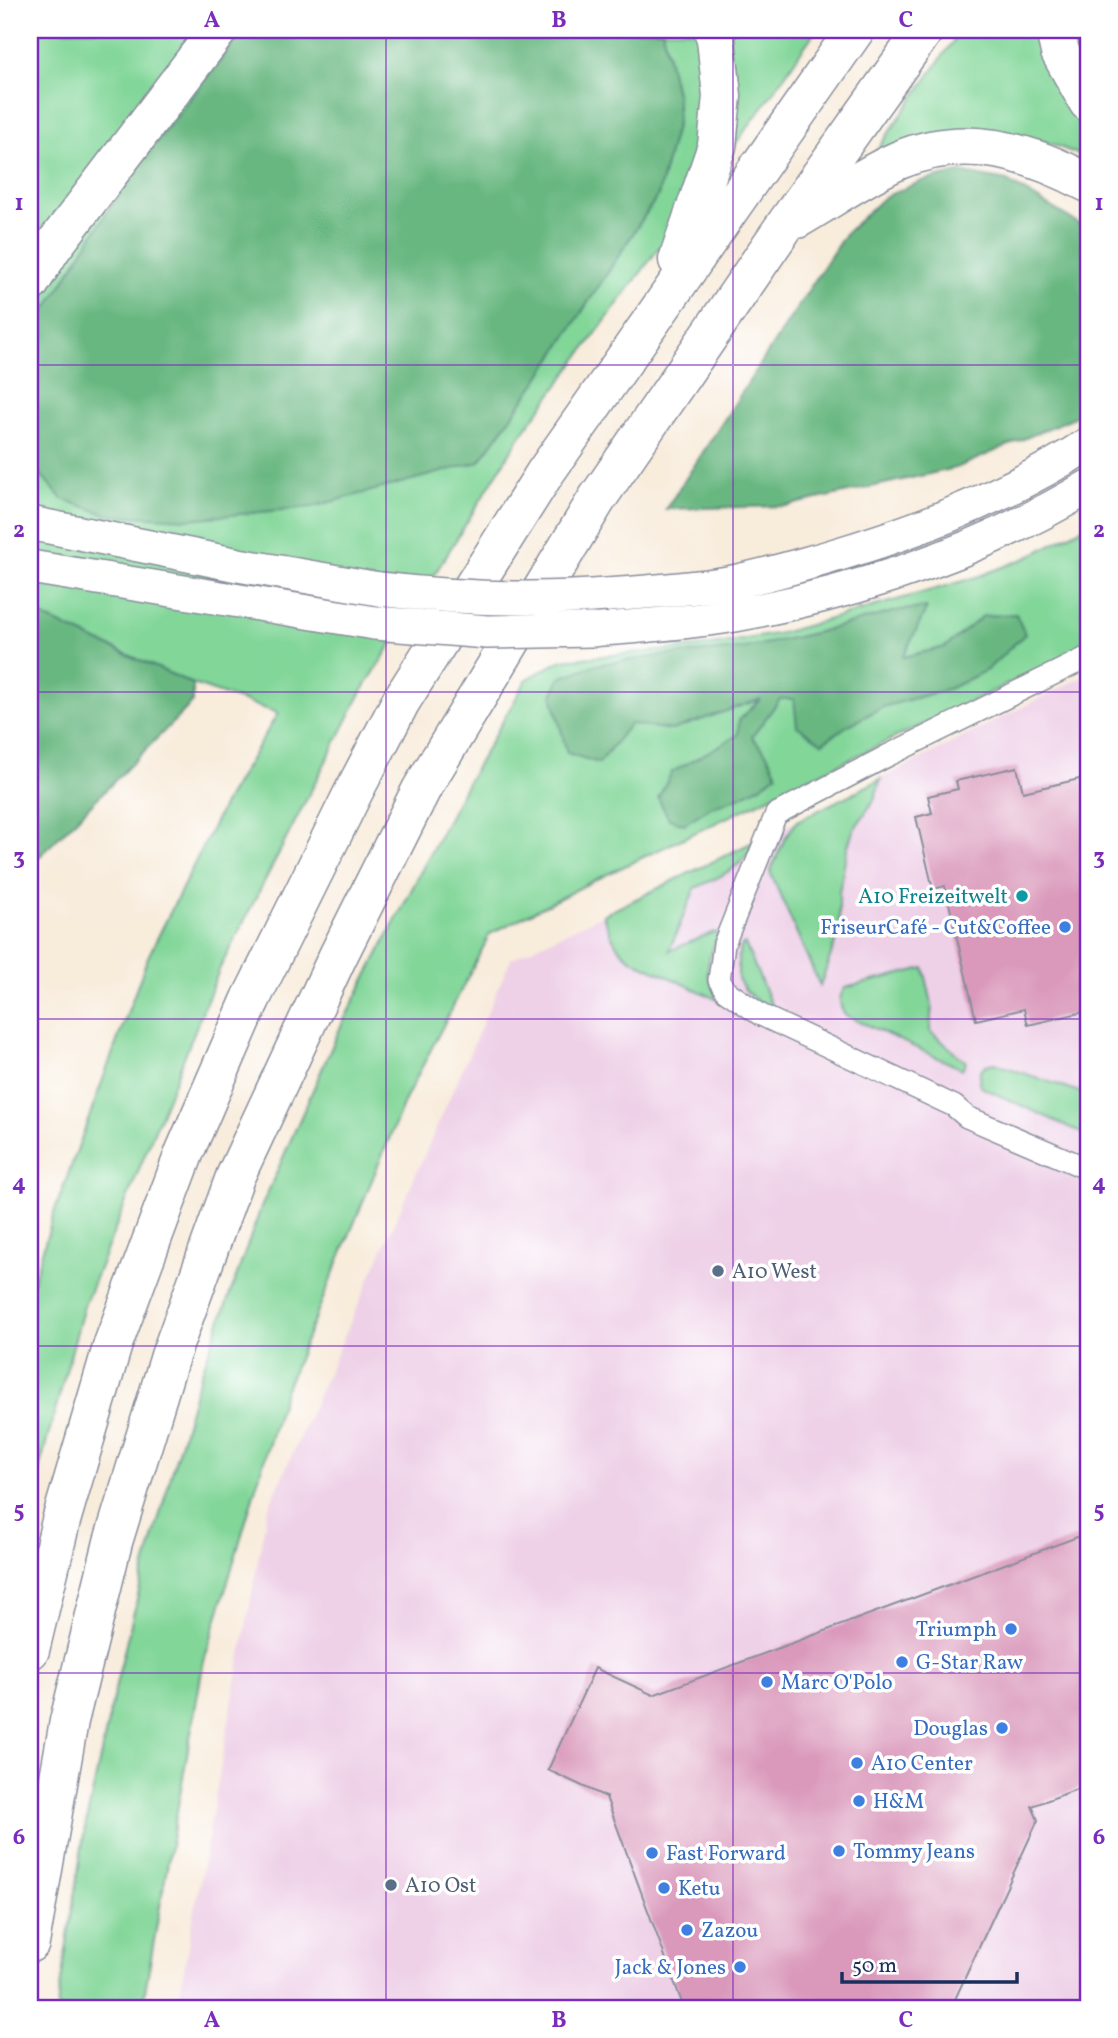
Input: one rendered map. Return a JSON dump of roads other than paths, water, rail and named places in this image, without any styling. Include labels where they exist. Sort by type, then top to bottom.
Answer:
[{"type":"highway","points":[[30,283],[52,248],[218,30]]},
{"type":"highway","points":[[662,305],[717,146],[722,96],[713,30]]},
{"type":"highway","points":[[30,1650],[61,1521],[113,1344],[185,1151],[251,999],[313,870],[401,701],[545,473],[855,30]]},
{"type":"highway","points":[[30,1943],[69,1721],[113,1542],[170,1356],[235,1177],[338,956],[421,790],[597,499],[783,228],[924,30]]},
{"type":"highway","points":[[1055,30],[1060,52],[1088,102]]},
{"type":"highway","points":[[783,228],[900,160],[949,146],[1005,149],[1034,157],[1088,183]]},
{"type":"main road","points":[[30,523],[238,565],[426,595],[503,599],[607,595],[729,583],[781,571],[893,538],[995,496],[1088,444]]},
{"type":"main road","points":[[30,567],[375,623],[487,632],[592,630],[705,619],[807,600],[972,547],[1088,487]]},
{"type":"street","points":[[1088,657],[776,814],[724,944],[719,980],[726,991],[761,1016],[954,1106],[967,1117],[1088,1169]]},
{"type":"place","name":"A10 Freizeitwelt","points":[[1022,896]]},
{"type":"place","name":"FriseurCafé - Cut&Coffee","points":[[1065,927]]},
{"type":"place","name":"A10 West","points":[[718,1271]]},
{"type":"place","name":"Triumph","points":[[1011,1629]]},
{"type":"place","name":"G-Star Raw","points":[[902,1662]]},
{"type":"place","name":"Marc O'Polo","points":[[767,1682]]},
{"type":"place","name":"Douglas","points":[[1002,1728]]},
{"type":"place","name":"A10 Center","points":[[857,1763]]},
{"type":"place","name":"H&M","points":[[859,1801]]},
{"type":"place","name":"Tommy Jeans","points":[[839,1851]]},
{"type":"place","name":"Fast Forward","points":[[652,1853]]},
{"type":"place","name":"A10 Ost","points":[[391,1885]]},
{"type":"place","name":"Ketu","points":[[664,1888]]},
{"type":"place","name":"Zazou","points":[[687,1930]]},
{"type":"place","name":"Jack & Jones","points":[[740,1967]]}]
